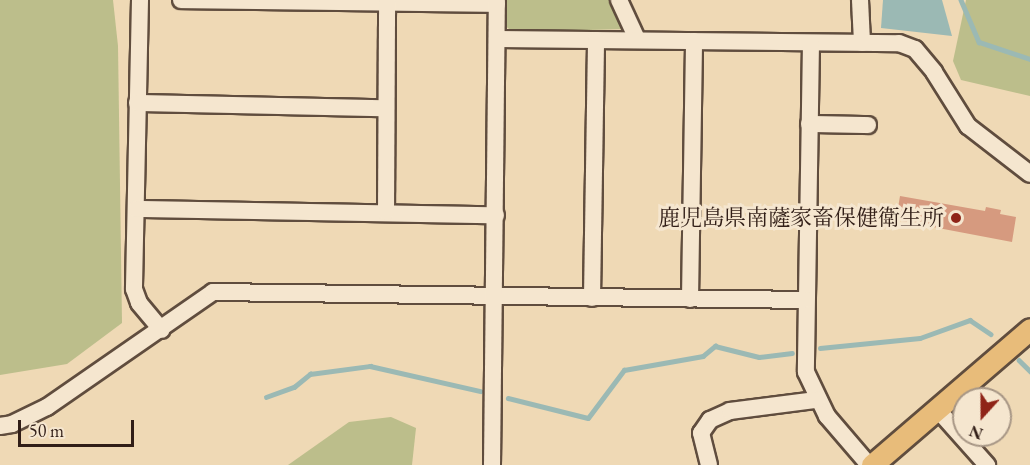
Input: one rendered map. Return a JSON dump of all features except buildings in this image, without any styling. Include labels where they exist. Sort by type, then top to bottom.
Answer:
[{"type":"main road","points":[[870,465],[938,410],[1030,329]]},
{"type":"street","points":[[140,0],[134,289],[139,303],[162,330]]},
{"type":"street","points":[[181,0],[497,2],[492,465]]},
{"type":"street","points":[[619,0],[637,39]]},
{"type":"street","points":[[860,0],[862,44]]},
{"type":"street","points":[[386,212],[387,2]]},
{"type":"street","points":[[498,39],[899,43],[915,49],[969,126],[1030,174]]},
{"type":"street","points":[[592,298],[596,40]]},
{"type":"street","points":[[690,299],[694,41]]},
{"type":"street","points":[[811,43],[806,372],[816,399],[870,465]]},
{"type":"street","points":[[137,103],[386,108]]},
{"type":"street","points":[[809,124],[868,125]]},
{"type":"street","points":[[137,209],[496,215]]},
{"type":"street","points":[[0,426],[48,407],[162,330],[213,292],[806,300]]},
{"type":"street","points":[[709,465],[701,433],[710,420],[730,411],[816,399]]},
{"type":"street","points":[[938,410],[987,465]]},
{"type":"green space","points":[[0,0],[113,0],[118,46],[122,323],[67,364],[0,375]]},
{"type":"green space","points":[[504,0],[610,0],[626,29],[513,32],[504,25]]},
{"type":"green space","points":[[966,0],[1030,0],[1030,96],[961,80],[953,61]]},
{"type":"green space","points":[[391,417],[416,428],[412,465],[288,465],[349,422]]},
{"type":"water","points":[[883,0],[942,0],[952,36],[881,28]]},
{"type":"waterway","points":[[961,0],[979,42],[1030,59]]},
{"type":"waterway","points":[[820,348],[920,338],[970,320],[991,334]]},
{"type":"waterway","points":[[508,398],[588,418],[624,370],[703,356],[715,346],[759,357],[792,353]]},
{"type":"waterway","points":[[1019,360],[1030,371]]},
{"type":"waterway","points":[[266,397],[294,387],[310,374],[370,366],[480,391]]},
{"type":"place","name":"鹿児島県南薩家畜保健衛生所","points":[[956,218]]}]
